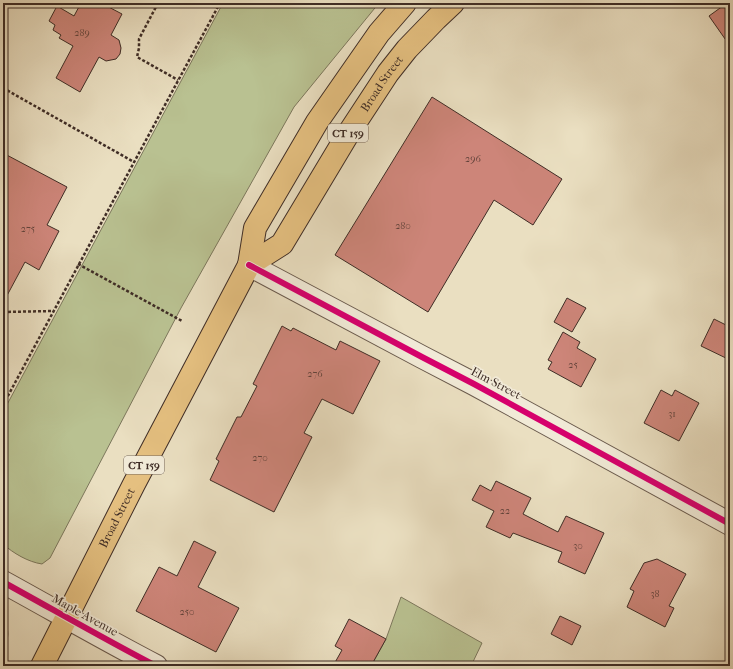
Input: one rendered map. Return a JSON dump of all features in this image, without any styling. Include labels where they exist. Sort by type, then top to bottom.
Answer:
[{"type":"main road","name":"Broad Street","points":[[42,666],[134,484],[249,265],[255,228],[317,122],[379,33],[405,3]]},
{"type":"main road","name":"Broad Street","points":[[249,265],[282,244],[348,134],[388,73],[407,49],[453,3]]},
{"type":"main road","points":[[379,33],[407,49]]},
{"type":"street","name":"Elm Street","points":[[249,265],[474,384],[730,524]]},
{"type":"street","name":"Maple Avenue","points":[[3,582],[156,666]]},
{"type":"path","points":[[158,3],[138,38],[139,48],[137,57],[178,80]]},
{"type":"path","points":[[3,405],[220,3]]},
{"type":"path","points":[[3,88],[134,162]]},
{"type":"path","points":[[78,264],[182,321]]},
{"type":"path","points":[[3,312],[53,311]]},
{"type":"green space","points":[[223,3],[379,3],[294,107],[181,308],[50,558],[42,564],[31,561],[11,551],[3,544],[3,412]]},
{"type":"green space","points":[[401,597],[482,643],[471,666],[371,666],[386,639]]},
{"type":"green space","points":[[3,620],[7,627],[8,634],[7,642],[3,650]]},
{"type":"building","points":[[81,3],[101,3],[122,14],[111,35],[119,40],[121,48],[120,54],[116,59],[106,61],[99,57],[80,92],[56,78],[73,46],[59,38],[61,35],[53,30],[55,25],[49,21],[57,6],[74,16]]},
{"type":"building","points":[[727,3],[730,3],[730,46],[709,16]]},
{"type":"building","points":[[432,97],[562,179],[533,225],[494,200],[428,312],[335,255]]},
{"type":"building","points":[[3,153],[67,187],[47,225],[59,231],[39,270],[25,262],[3,303]]},
{"type":"building","points":[[567,298],[586,308],[572,332],[554,322]]},
{"type":"building","points":[[714,319],[730,327],[730,360],[701,346]]},
{"type":"building","points":[[282,326],[291,331],[293,328],[336,350],[340,341],[380,361],[353,414],[322,399],[304,433],[312,437],[274,512],[210,480],[219,461],[216,459],[237,417],[241,417],[257,386],[253,384]]},
{"type":"building","points":[[563,332],[580,342],[577,348],[596,359],[581,387],[548,369],[552,362],[548,360]]},
{"type":"building","points":[[661,390],[672,396],[675,390],[699,403],[679,441],[644,423]]},
{"type":"building","points":[[496,481],[531,498],[523,514],[558,532],[566,516],[604,533],[585,574],[558,562],[562,552],[513,533],[510,538],[486,527],[494,511],[472,500],[480,485],[491,491]]},
{"type":"building","points":[[194,541],[216,552],[198,587],[239,608],[216,652],[136,611],[159,567],[177,576]]},
{"type":"building","points":[[657,559],[686,574],[669,606],[674,608],[665,627],[627,607],[634,591],[630,589],[644,563]]},
{"type":"building","points":[[560,616],[581,626],[572,645],[551,634]]},
{"type":"building","points":[[349,619],[386,639],[371,666],[333,666],[342,650],[335,646]]},
{"type":"cycle path","points":[[249,265],[474,384],[730,524]]},
{"type":"cycle path","points":[[3,582],[156,666]]}]
